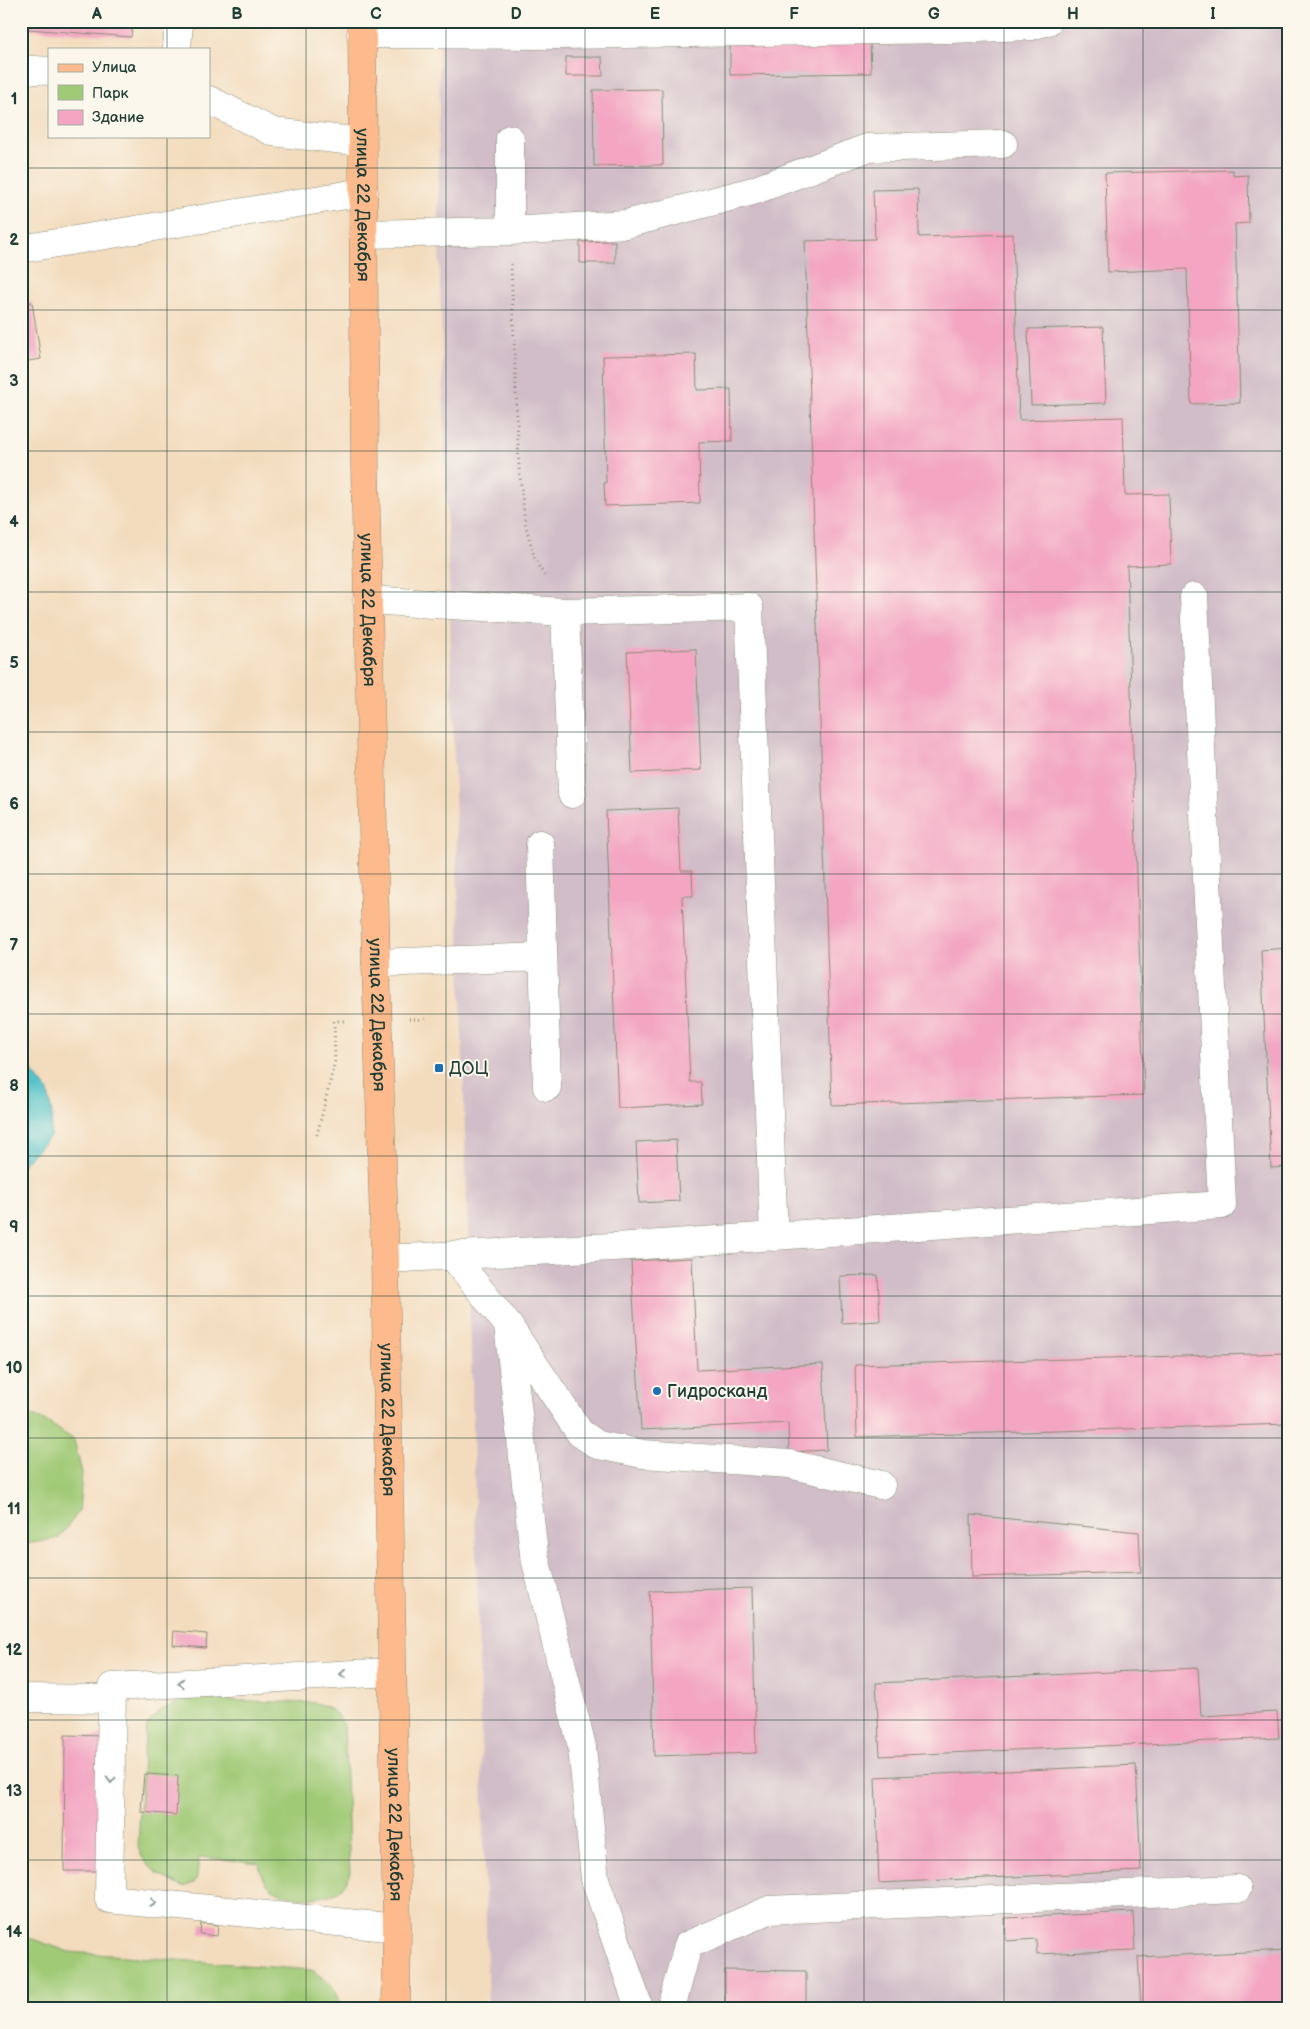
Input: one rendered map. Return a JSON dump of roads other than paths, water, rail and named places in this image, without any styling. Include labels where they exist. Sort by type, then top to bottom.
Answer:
[{"type":"main road","name":"улица 22 Декабря","points":[[362,28],[367,600],[385,1259],[397,1928],[396,2008]]},
{"type":"lane","points":[[177,48],[180,21]]},
{"type":"lane","points":[[362,28],[562,34],[949,25],[1031,26],[1048,21]]},
{"type":"lane","points":[[21,69],[48,71]]},
{"type":"lane","points":[[210,100],[273,132],[362,142]]},
{"type":"lane","points":[[510,139],[510,231]]},
{"type":"lane","points":[[363,234],[510,231],[626,224],[752,190],[867,148],[1003,144]]},
{"type":"lane","points":[[21,249],[364,192]]},
{"type":"lane","points":[[385,1259],[774,1237],[1222,1205],[1194,597]]},
{"type":"lane","points":[[367,600],[565,612],[749,607],[774,1237]]},
{"type":"lane","points":[[565,612],[572,794]]},
{"type":"lane","points":[[540,844],[547,1087]]},
{"type":"lane","points":[[376,963],[543,957]]},
{"type":"lane","points":[[452,1254],[508,1325],[580,1433],[598,1445],[642,1454],[789,1464],[881,1486]]},
{"type":"lane","points":[[508,1325],[534,1554],[582,1747],[595,1879],[640,2008]]},
{"type":"lane","points":[[392,1672],[112,1687],[109,1899],[397,1928]]},
{"type":"lane","points":[[21,1698],[112,1700]]},
{"type":"lane","points":[[671,2008],[688,1946],[769,1910],[1237,1889]]},
{"type":"water","points":[[21,1058],[48,1091],[52,1115],[50,1137],[21,1166]]},
{"type":"place","name":"ДОЦ","points":[[439,1068]]},
{"type":"place","name":"Гидросканд","points":[[657,1391]]}]
